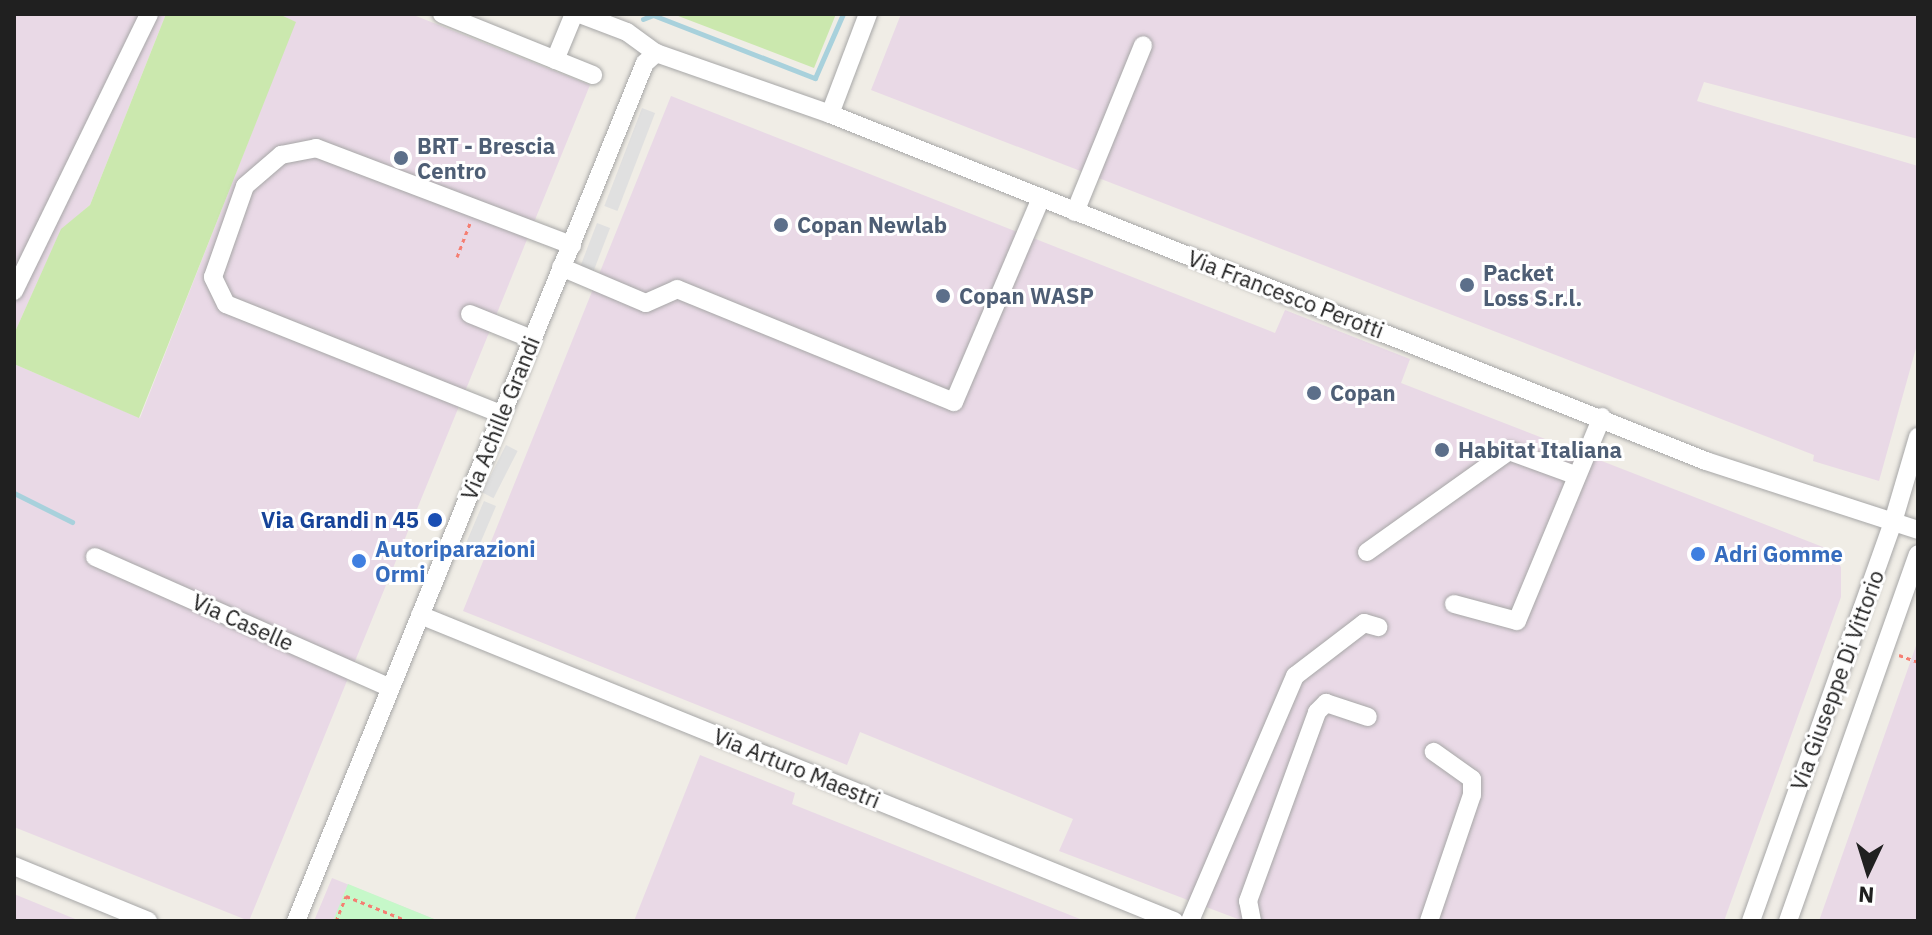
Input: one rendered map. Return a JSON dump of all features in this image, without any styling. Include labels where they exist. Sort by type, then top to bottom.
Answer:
[{"type":"street","points":[[14,291],[149,14]]},
{"type":"street","points":[[442,14],[593,75]]},
{"type":"street","points":[[555,60],[574,14]]},
{"type":"street","name":"Via Francesco Perotti","points":[[580,14],[627,32],[656,53],[830,114],[1721,466],[1918,530]]},
{"type":"street","points":[[830,114],[868,14]]},
{"type":"street","points":[[1075,212],[1143,45]]},
{"type":"street","name":"Via Achille Grandi","points":[[296,921],[645,63],[656,53]]},
{"type":"street","points":[[501,414],[226,304],[213,277],[245,186],[267,163],[303,148],[316,148],[572,245]]},
{"type":"street","points":[[561,267],[646,303],[677,289],[954,402],[1021,237],[1041,198]]},
{"type":"street","points":[[470,314],[532,339]]},
{"type":"street","points":[[1454,604],[1517,621],[1575,475],[1602,417]]},
{"type":"street","name":"Via Giuseppe Di Vittorio","points":[[1751,921],[1893,522],[1918,437]]},
{"type":"street","points":[[1367,552],[1509,451],[1575,475]]},
{"type":"street","name":"Via Giuseppe Di Vittorio","points":[[1788,921],[1918,554]]},
{"type":"street","name":"Via Caselle","points":[[95,557],[390,688]]},
{"type":"street","name":"Via Arturo Maestri","points":[[420,615],[1174,921]]},
{"type":"street","points":[[1190,921],[1295,676],[1364,623],[1378,627]]},
{"type":"street","points":[[1257,919],[1248,901],[1317,712],[1326,703],[1368,717]]},
{"type":"street","points":[[1429,921],[1472,795],[1472,779],[1434,752]]},
{"type":"street","points":[[14,866],[148,921]]},
{"type":"path","points":[[457,257],[475,210]]},
{"type":"path","points":[[1899,655],[1918,662]]},
{"type":"path","points":[[336,921],[346,896],[408,921]]},
{"type":"shaded area","points":[[14,14],[166,14],[90,205],[61,230],[14,334]]},
{"type":"shaded area","points":[[279,14],[411,14],[590,85],[249,921],[14,827],[14,364],[140,418],[295,22]]},
{"type":"shaded area","points":[[901,14],[1918,14],[1918,139],[1704,82],[1697,101],[1918,166],[1918,341],[1879,481],[1813,461],[1814,455],[871,90]]},
{"type":"shaded area","points":[[671,96],[1275,333],[1285,310],[1410,359],[1401,383],[1828,549],[1841,567],[1841,597],[1724,921],[1243,921],[1059,851],[1073,819],[860,732],[847,765],[463,611]]},
{"type":"shaded area","points":[[642,108],[655,113],[617,211],[604,206]]},
{"type":"shaded area","points":[[597,223],[610,228],[594,271],[581,266]]},
{"type":"shaded area","points":[[506,445],[518,451],[494,498],[482,492]]},
{"type":"shaded area","points":[[484,501],[496,506],[478,549],[466,544]]},
{"type":"shaded area","points":[[1918,640],[1918,921],[1819,921],[1911,660]]},
{"type":"shaded area","points":[[700,755],[795,793],[792,804],[1085,921],[634,921]]},
{"type":"shaded area","points":[[332,878],[439,921],[314,921]]},
{"type":"shaded area","points":[[14,894],[80,921],[14,921]]},
{"type":"green space","points":[[166,14],[279,14],[296,22],[139,418],[14,364],[14,334],[61,229],[90,205]]},
{"type":"green space","points":[[673,14],[836,14],[814,68]]},
{"type":"green space","points":[[348,884],[439,921],[333,921]]},
{"type":"waterway","points":[[643,19],[653,15],[815,78],[843,14]]},
{"type":"waterway","points":[[14,493],[72,522]]},
{"type":"place","name":"BRT - Brescia Centro","points":[[401,158]]},
{"type":"place","name":"Copan Newlab","points":[[781,225]]},
{"type":"place","name":"Packet Loss S.r.l.","points":[[1467,285]]},
{"type":"place","name":"Copan WASP","points":[[943,296]]},
{"type":"place","name":"Copan","points":[[1314,393]]},
{"type":"place","name":"Habitat Italiana","points":[[1442,450]]},
{"type":"place","name":"Via Grandi n 45","points":[[435,520]]},
{"type":"place","name":"Adri Gomme","points":[[1698,554]]},
{"type":"place","name":"Autoriparazioni Ormi","points":[[359,561]]}]
